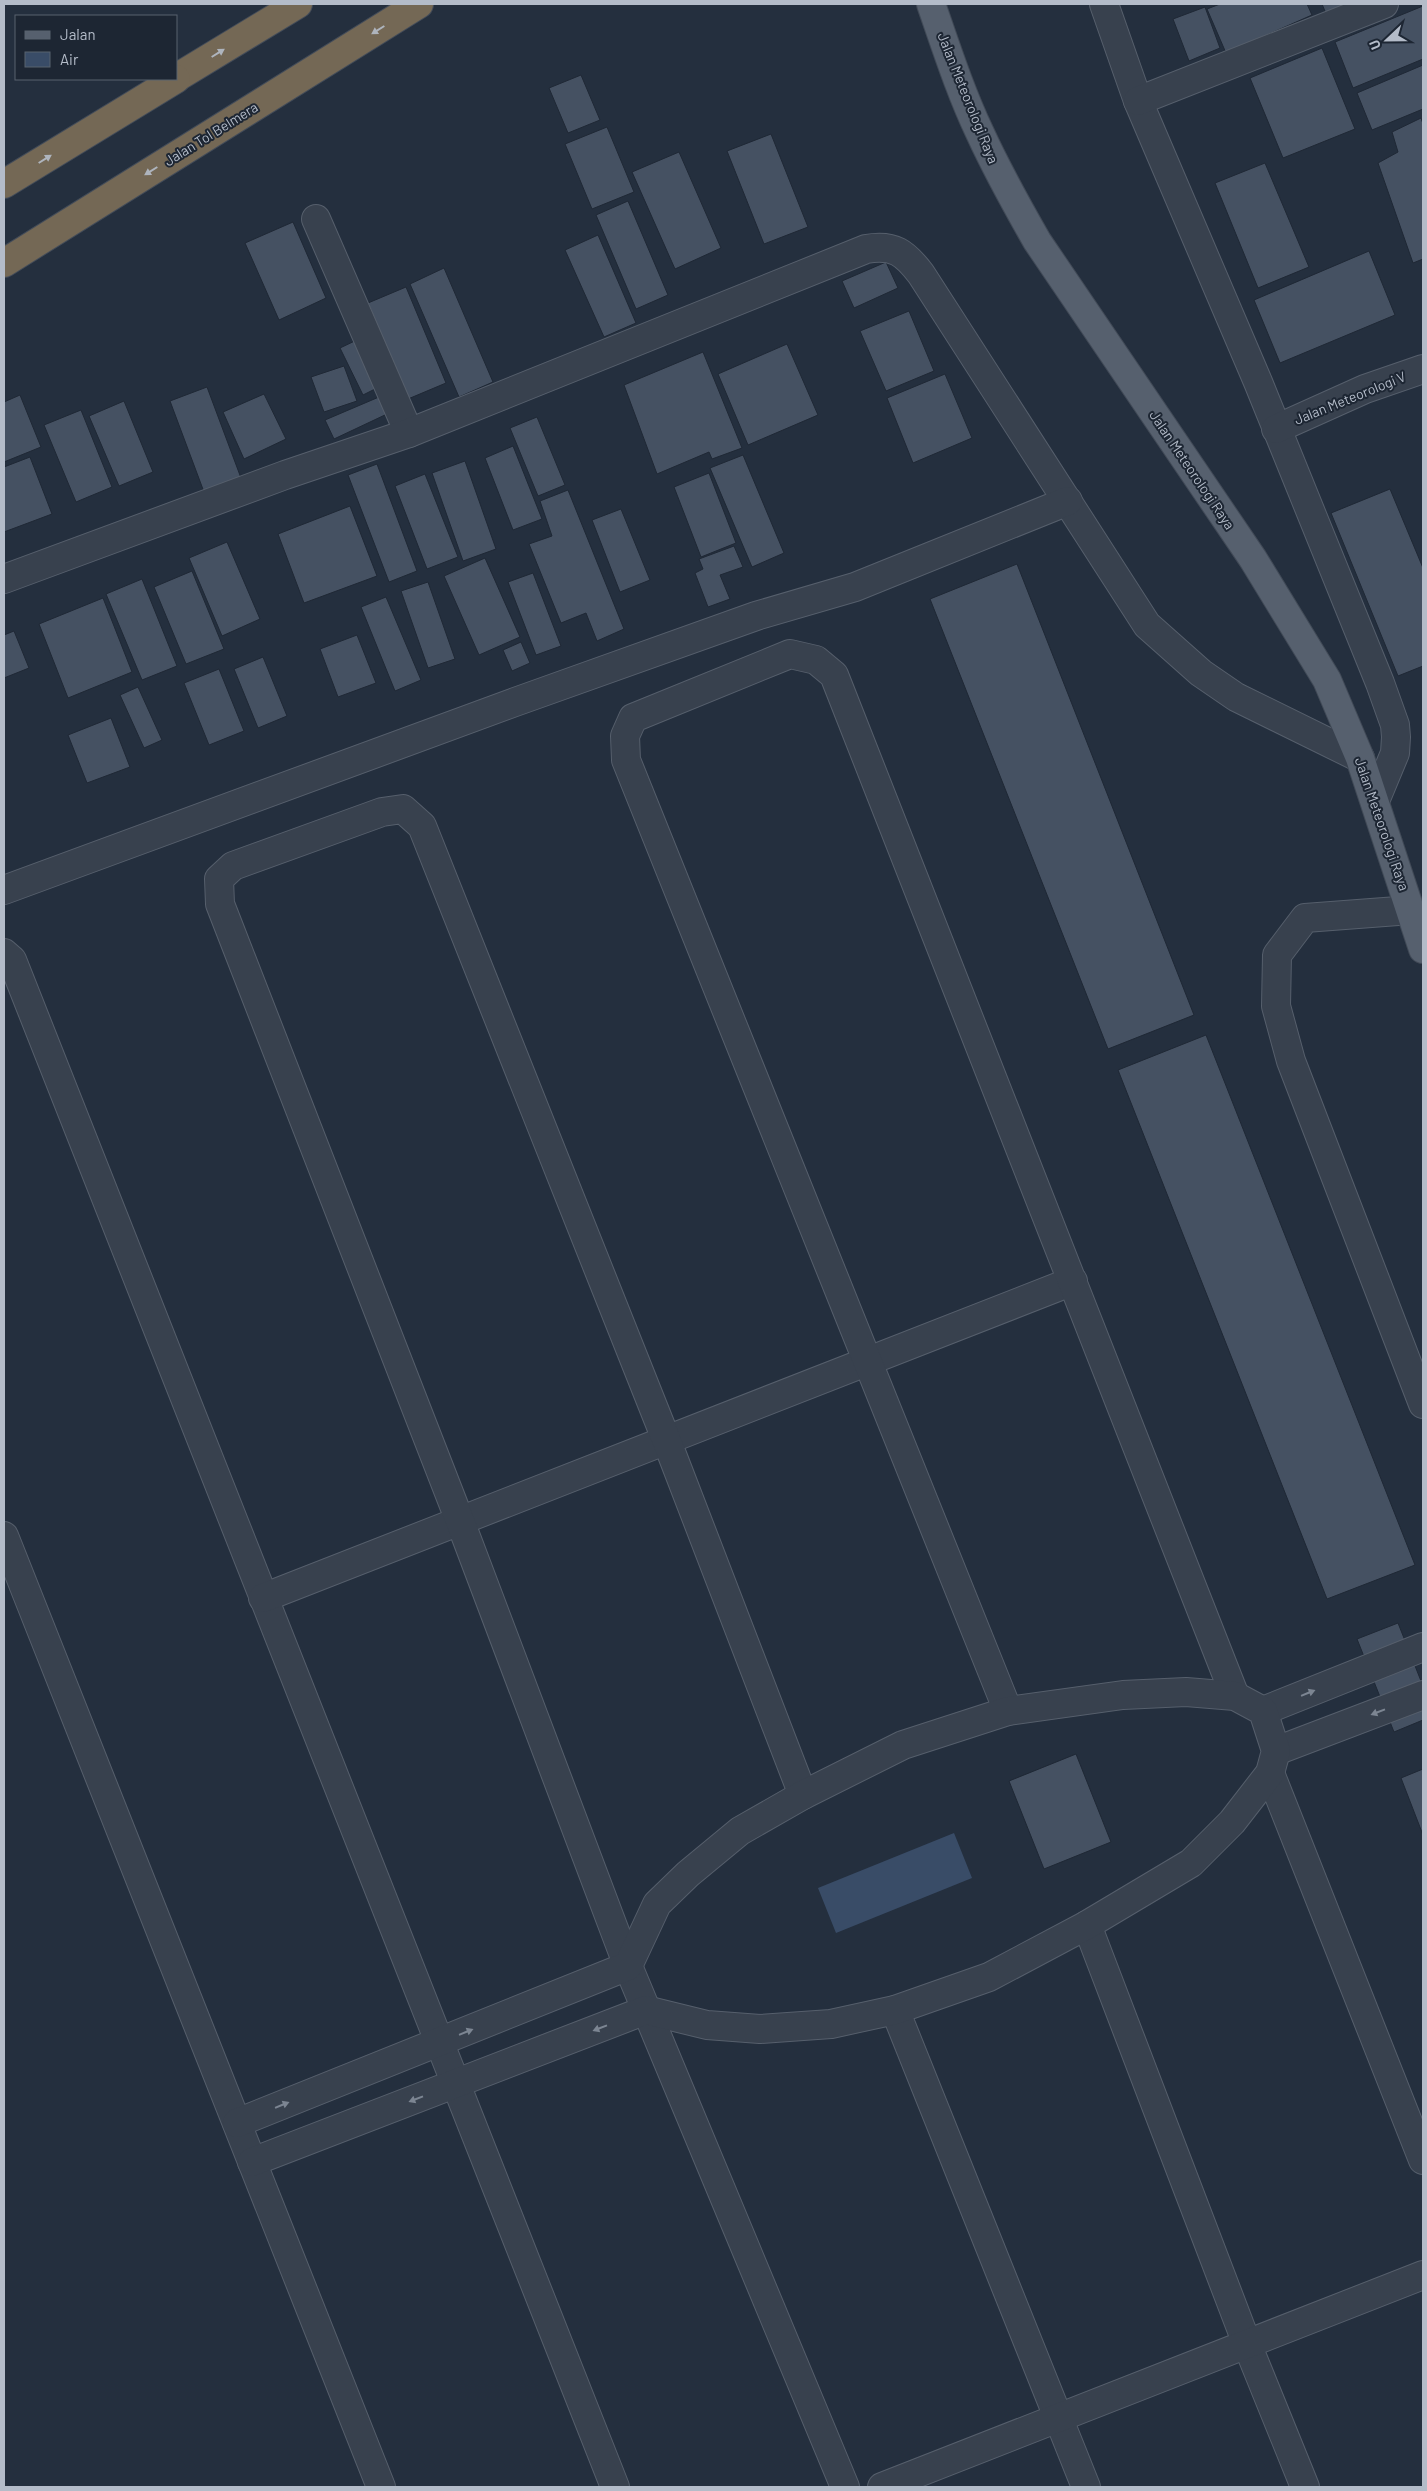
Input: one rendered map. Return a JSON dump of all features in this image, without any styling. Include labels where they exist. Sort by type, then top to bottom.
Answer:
[{"type":"highway","points":[[178,78],[298,4]]},
{"type":"highway","name":"Jalan Tol Belmera","points":[[4,264],[419,4]]},
{"type":"highway","points":[[4,184],[174,80]]},
{"type":"main road","name":"Jalan Meteorologi Raya","points":[[931,4],[952,65],[979,132],[1037,242],[1253,559],[1307,644],[1327,680],[1360,758],[1423,949]]},
{"type":"street","points":[[1104,4],[1138,101],[1276,429],[1380,683],[1395,725],[1395,753],[1375,801]]},
{"type":"street","points":[[1138,101],[1384,4]]},
{"type":"street","points":[[316,219],[409,433]]},
{"type":"street","points":[[4,579],[284,475],[409,433],[866,249],[881,246],[900,252],[910,260],[921,274],[1148,625],[1201,673],[1236,697],[1360,758]]},
{"type":"street","name":"Jalan Meteorologi V","points":[[1276,429],[1365,389],[1423,369]]},
{"type":"street","points":[[4,890],[515,702],[756,616],[855,587],[1068,500]]},
{"type":"street","points":[[1008,1711],[626,760],[625,736],[633,718],[790,654],[816,660],[834,675],[1235,1696]]},
{"type":"street","points":[[803,1795],[666,1439],[422,826],[403,809],[382,812],[233,866],[219,879],[220,904],[460,1521],[628,1966],[845,2487]]},
{"type":"street","points":[[1411,910],[1305,918],[1277,955],[1276,1006],[1291,1061],[1423,1404]]},
{"type":"street","points":[[4,953],[12,960],[615,2487]]},
{"type":"street","points":[[263,1598],[1073,1281]]},
{"type":"street","points":[[4,1536],[381,2487]]},
{"type":"street","points":[[237,2123],[628,1966],[657,1904],[688,1874],[740,1831],[803,1795],[902,1745],[1008,1711],[1123,1695],[1186,1692],[1235,1696],[1263,1711],[1423,1647]]},
{"type":"street","points":[[252,2162],[646,2010],[707,2025],[760,2029],[831,2024],[895,2010],[989,1977],[1087,1925],[1191,1863],[1232,1822],[1273,1762],[1423,1695]]},
{"type":"street","points":[[1263,1711],[1273,1762],[1423,2160]]},
{"type":"street","points":[[1087,1925],[1247,2344],[1306,2487]]},
{"type":"street","points":[[895,2010],[1086,2487]]},
{"type":"street","points":[[882,2487],[1423,2275]]},
{"type":"water","points":[[954,1833],[972,1878],[836,1933],[818,1888]]},
{"type":"building","points":[[1220,4],[1307,4],[1312,15],[1226,53],[1207,9]]},
{"type":"building","points":[[1322,4],[1361,4],[1327,16]]},
{"type":"building","points":[[1423,6],[1423,59],[1353,88],[1335,42]]},
{"type":"building","points":[[1205,7],[1220,48],[1189,61],[1173,19]]},
{"type":"building","points":[[1322,48],[1355,129],[1283,158],[1250,78]]},
{"type":"building","points":[[1423,65],[1423,109],[1372,130],[1357,93]]},
{"type":"building","points":[[581,75],[600,120],[568,133],[549,88]]},
{"type":"building","points":[[1421,118],[1423,124],[1423,259],[1413,263],[1378,163],[1398,152],[1392,132]]},
{"type":"building","points":[[607,127],[634,192],[592,209],[565,144]]},
{"type":"building","points":[[771,134],[808,227],[764,244],[727,151]]},
{"type":"building","points":[[679,152],[721,248],[675,269],[632,172]]},
{"type":"building","points":[[1265,163],[1309,267],[1258,288],[1215,183]]},
{"type":"building","points":[[628,201],[668,295],[636,309],[596,215]]},
{"type":"building","points":[[293,222],[326,298],[279,320],[245,243]]},
{"type":"building","points":[[598,235],[636,323],[604,337],[565,250]]},
{"type":"building","points":[[1369,251],[1395,315],[1280,363],[1254,300]]},
{"type":"building","points":[[886,262],[898,288],[854,308],[842,281]]},
{"type":"building","points":[[444,268],[493,382],[459,397],[410,284]]},
{"type":"building","points":[[406,287],[446,383],[408,399],[368,303]]},
{"type":"building","points":[[909,311],[934,371],[886,391],[860,331]]},
{"type":"building","points":[[361,338],[383,385],[363,395],[340,348]]},
{"type":"building","points":[[787,344],[818,415],[748,445],[718,374]]},
{"type":"building","points":[[703,352],[742,448],[712,459],[709,452],[657,474],[624,385]]},
{"type":"building","points":[[344,366],[357,401],[324,412],[311,377]]},
{"type":"building","points":[[945,374],[972,438],[913,463],[887,398]]},
{"type":"building","points":[[207,387],[241,478],[204,492],[170,401]]},
{"type":"building","points":[[264,394],[286,439],[244,459],[223,412]]},
{"type":"building","points":[[20,395],[41,447],[4,462],[4,402]]},
{"type":"building","points":[[379,397],[387,414],[334,439],[325,420]]},
{"type":"building","points":[[124,401],[153,472],[119,486],[89,416]]},
{"type":"building","points":[[81,410],[112,487],[76,502],[44,425]]},
{"type":"building","points":[[537,417],[565,485],[538,496],[510,428]]},
{"type":"building","points":[[513,446],[542,519],[513,530],[485,458]]},
{"type":"building","points":[[743,455],[784,553],[752,567],[710,468]]},
{"type":"building","points":[[30,457],[52,514],[4,532],[4,467]]},
{"type":"building","points":[[465,461],[496,549],[463,561],[432,473]]},
{"type":"building","points":[[377,464],[417,571],[389,582],[348,475]]},
{"type":"building","points":[[709,473],[736,543],[701,557],[674,487]]},
{"type":"building","points":[[425,474],[458,557],[427,569],[395,486]]},
{"type":"building","points":[[1390,489],[1423,568],[1423,666],[1398,676],[1331,513]]},
{"type":"building","points":[[568,490],[624,629],[597,641],[586,613],[561,623],[529,544],[552,536],[540,501]]},
{"type":"building","points":[[350,506],[377,576],[304,603],[278,534]]},
{"type":"building","points":[[621,509],[650,580],[620,592],[592,520]]},
{"type":"building","points":[[227,542],[260,619],[222,636],[189,558]]},
{"type":"building","points":[[734,546],[743,567],[720,575],[730,599],[708,607],[695,573],[703,569],[699,559]]},
{"type":"building","points":[[485,558],[520,637],[479,655],[444,576]]},
{"type":"building","points":[[1017,564],[1194,1015],[1108,1049],[930,599]]},
{"type":"building","points":[[192,571],[224,649],[186,664],[154,587]]},
{"type":"building","points":[[533,573],[561,646],[536,655],[508,582]]},
{"type":"building","points":[[142,579],[177,666],[142,680],[106,594]]},
{"type":"building","points":[[428,582],[455,659],[428,668],[401,591]]},
{"type":"building","points":[[386,597],[421,680],[395,691],[361,607]]},
{"type":"building","points":[[103,598],[132,672],[68,698],[39,624]]},
{"type":"building","points":[[14,631],[29,668],[4,678],[4,635]]},
{"type":"building","points":[[357,635],[376,683],[338,697],[320,649]]},
{"type":"building","points":[[521,642],[530,663],[512,671],[503,650]]},
{"type":"building","points":[[263,657],[287,716],[258,728],[234,669]]},
{"type":"building","points":[[219,669],[244,731],[209,745],[184,683]]},
{"type":"building","points":[[138,687],[162,740],[144,748],[120,695]]},
{"type":"building","points":[[111,718],[130,767],[87,783],[68,735]]},
{"type":"building","points":[[1206,1035],[1415,1565],[1327,1599],[1118,1070]]},
{"type":"building","points":[[1398,1623],[1423,1686],[1423,1720],[1394,1732],[1357,1639]]},
{"type":"building","points":[[1076,1754],[1111,1842],[1044,1869],[1009,1781]]},
{"type":"building","points":[[1423,1769],[1423,1835],[1401,1778]]}]
